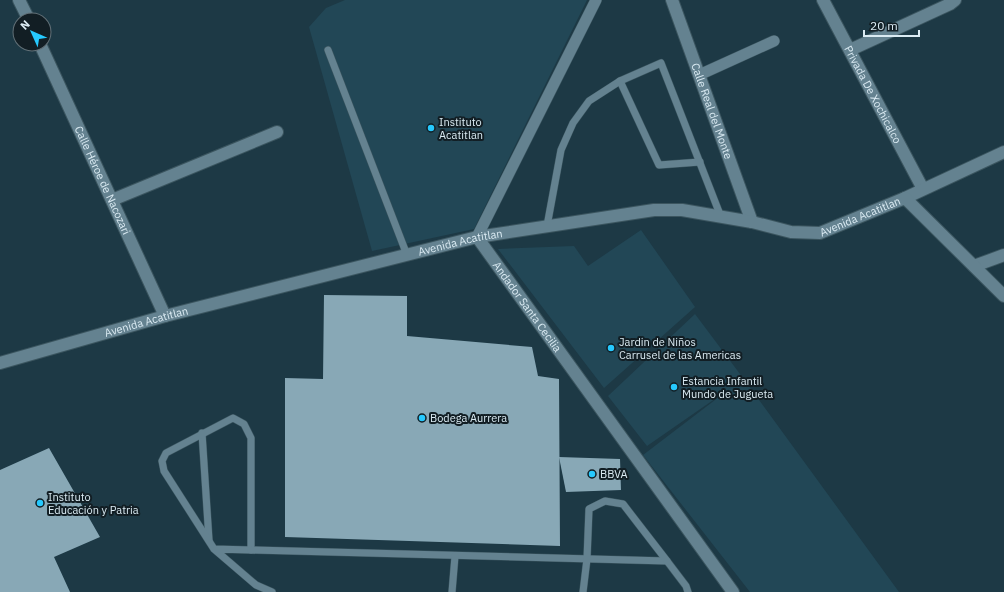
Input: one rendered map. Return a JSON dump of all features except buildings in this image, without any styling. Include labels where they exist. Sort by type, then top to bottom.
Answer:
[{"type":"street","points":[[19,0],[24,12]]},
{"type":"street","points":[[477,237],[596,0]]},
{"type":"street","name":"Calle Real del Monte","points":[[672,0],[752,222]]},
{"type":"street","name":"Privada De Xochicalco","points":[[823,0],[923,189]]},
{"type":"street","points":[[850,50],[950,4],[955,0]]},
{"type":"street","points":[[698,75],[774,41]]},
{"type":"street","name":"Calle Héroe de Nacozari","points":[[44,52],[165,316]]},
{"type":"street","points":[[112,200],[277,132]]},
{"type":"street","name":"Avenida Acatitlan","points":[[0,363],[165,316],[477,237],[654,210],[682,210],[752,222],[791,232],[820,233],[905,198],[1004,152]]},
{"type":"street","points":[[905,198],[1004,296]]},
{"type":"street","name":"Andador Santa Cecilia","points":[[477,237],[733,592]]},
{"type":"street","points":[[974,266],[1004,255]]},
{"type":"lane","points":[[328,50],[407,255]]},
{"type":"lane","points":[[547,226],[562,150],[573,123],[589,101],[620,81],[661,63],[721,217]]},
{"type":"lane","points":[[620,81],[659,165],[700,162]]},
{"type":"lane","points":[[251,550],[251,438],[244,424],[233,418],[166,453],[162,461],[164,471],[214,550],[256,585],[272,592]]},
{"type":"lane","points":[[202,434],[209,542]]},
{"type":"lane","points":[[583,592],[589,509],[605,501],[623,504],[686,586],[688,592]]},
{"type":"lane","points":[[214,550],[667,561]]},
{"type":"lane","points":[[452,592],[455,556]]},
{"type":"shaded area","name":"Instituto Acatitlan","points":[[345,0],[587,0],[474,229],[372,251],[309,27],[326,8]]},
{"type":"shaded area","name":"Jardin de Niños Carrusel de las Americas","points":[[641,230],[695,307],[604,388],[498,249],[574,246],[588,266]]},
{"type":"shaded area","points":[[695,314],[899,592],[750,592],[643,455],[732,387],[647,446],[608,396]]},
{"type":"place","name":"Instituto Acatitlan","points":[[431,128]]},
{"type":"place","name":"Jardin de Niños Carrusel de las Americas","points":[[611,348]]},
{"type":"place","name":"Estancia Infantil Mundo de Jugueta","points":[[674,387]]},
{"type":"place","name":"Bodega Aurrera","points":[[422,418]]},
{"type":"place","name":"BBVA","points":[[592,474]]},
{"type":"place","name":"Instituto Educación y Patria","points":[[40,503]]}]
